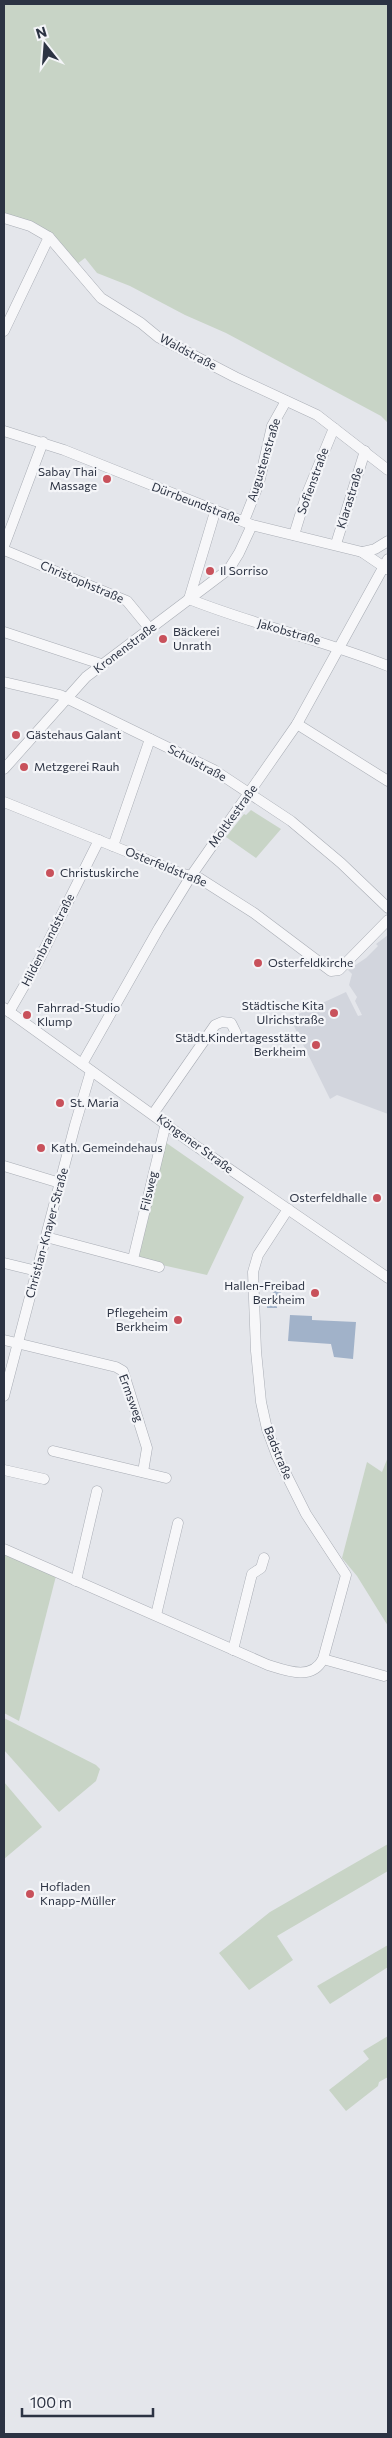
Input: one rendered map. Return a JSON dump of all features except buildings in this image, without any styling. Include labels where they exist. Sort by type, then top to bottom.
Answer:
[{"type":"street","name":"Waldstraße","points":[[4,218],[30,226],[48,237],[105,302],[142,322],[158,337],[317,415],[388,470]]},
{"type":"street","points":[[4,331],[48,237]]},
{"type":"street","name":"Augustenstraße","points":[[189,599],[229,569],[239,553],[259,483],[272,426],[286,401]]},
{"type":"street","name":"Sofienstraße","points":[[294,535],[306,496],[334,428]]},
{"type":"street","name":"Dürrbeundstraße","points":[[4,431],[43,442],[215,512],[248,523],[362,552],[387,565]]},
{"type":"street","points":[[4,546],[43,442]]},
{"type":"street","name":"Klarastraße","points":[[336,544],[365,451]]},
{"type":"street","points":[[189,599],[215,512]]},
{"type":"street","points":[[362,552],[388,541]]},
{"type":"street","name":"Christophstraße","points":[[4,550],[122,598],[130,604],[150,629]]},
{"type":"street","name":"Moltkestraße","points":[[82,1064],[159,928],[191,876],[297,724],[387,565]]},
{"type":"street","name":"Kronenstraße","points":[[4,769],[66,699],[101,664],[189,599]]},
{"type":"street","name":"Jakobstraße","points":[[189,599],[229,615],[339,647],[388,666]]},
{"type":"street","points":[[4,632],[101,664]]},
{"type":"street","name":"Schulstraße","points":[[4,682],[55,693],[193,759],[250,793],[318,842],[388,908]]},
{"type":"street","points":[[297,724],[388,781]]},
{"type":"street","points":[[113,846],[150,739]]},
{"type":"street","name":"Osterfeldstraße","points":[[4,802],[199,878],[254,913],[334,972],[339,970],[388,920]]},
{"type":"street","name":"Hildenbrandstraße","points":[[6,1010],[39,960],[99,840]]},
{"type":"street","name":"Köngener Straße","points":[[6,1010],[388,1278]]},
{"type":"street","points":[[153,1114],[215,1026],[222,1022],[231,1023],[236,1033]]},
{"type":"street","name":"Christian-Knayer-Straße","points":[[4,1396],[91,1071]]},
{"type":"street","name":"Filsweg","points":[[133,1259],[166,1123]]},
{"type":"street","points":[[4,1166],[60,1183]]},
{"type":"street","name":"Badstraße","points":[[288,1209],[254,1266],[257,1370],[264,1416],[277,1456],[306,1514],[346,1575],[323,1659]]},
{"type":"street","points":[[46,1237],[159,1267]]},
{"type":"street","points":[[4,1263],[37,1272]]},
{"type":"street","points":[[4,1340],[18,1344]]},
{"type":"street","name":"Ermsweg","points":[[18,1344],[123,1370],[147,1448],[143,1472]]},
{"type":"street","points":[[53,1452],[166,1478]]},
{"type":"street","points":[[4,1470],[44,1479]]},
{"type":"street","points":[[76,1581],[98,1491]]},
{"type":"street","points":[[156,1615],[178,1523]]},
{"type":"street","points":[[4,1549],[275,1667],[298,1673],[308,1672],[317,1668],[323,1659],[384,1676]]},
{"type":"street","points":[[233,1650],[252,1574],[261,1568],[264,1558]]},
{"type":"shaded area","points":[[388,935],[388,1114],[337,1095],[330,1099],[290,1018],[346,992],[358,1016],[362,1015],[355,1001],[357,997],[349,985],[352,974],[348,970],[366,958],[378,946],[376,944]]},
{"type":"green space","points":[[4,4],[388,4],[388,423],[381,416],[226,333],[185,315],[130,286],[97,273],[85,258],[77,264],[60,243],[46,230],[4,214]]},
{"type":"green space","points":[[251,810],[281,829],[256,858],[226,837],[244,814],[246,815]]},
{"type":"green space","points":[[165,1142],[244,1197],[207,1275],[144,1261],[138,1255]]},
{"type":"green space","points":[[388,1457],[388,1626],[357,1576],[342,1558],[367,1462],[382,1472]]},
{"type":"green space","points":[[4,1554],[56,1576],[19,1721],[4,1713]]},
{"type":"green space","points":[[4,1718],[96,1765],[100,1769],[96,1781],[59,1812],[4,1750]]},
{"type":"green space","points":[[4,1782],[42,1827],[4,1859]]},
{"type":"green space","points":[[388,1844],[388,1871],[277,1936],[293,1960],[249,1990],[219,1953],[270,1912]]},
{"type":"green space","points":[[388,1945],[388,1967],[330,2004],[317,1986]]},
{"type":"green space","points":[[388,2036],[388,2077],[379,2082],[378,2086],[346,2111],[329,2090],[369,2059],[363,2051]]},
{"type":"water","points":[[273,1291],[281,1291],[280,1298],[277,1298],[277,1308],[267,1308],[268,1298],[272,1298]]},
{"type":"water","points":[[290,1315],[312,1316],[312,1320],[356,1322],[353,1359],[334,1357],[331,1344],[288,1341]]},
{"type":"place","name":"Sabay Thai Massage","points":[[107,479]]},
{"type":"place","name":"Il Sorriso","points":[[210,571]]},
{"type":"place","name":"Bäckerei Unrath","points":[[163,639]]},
{"type":"place","name":"Gästehaus Galant","points":[[16,735]]},
{"type":"place","name":"Metzgerei Rauh","points":[[24,767]]},
{"type":"place","name":"Christuskirche","points":[[50,873]]},
{"type":"place","name":"Osterfeldkirche","points":[[258,963]]},
{"type":"place","name":"Städtische Kita Ulrichstraße","points":[[334,1013]]},
{"type":"place","name":"Fahrrad-Studio Klump","points":[[27,1015]]},
{"type":"place","name":"Städt.Kindertagesstätte Berkheim","points":[[316,1045]]},
{"type":"place","name":"St. Maria","points":[[60,1103]]},
{"type":"place","name":"Kath. Gemeindehaus","points":[[41,1148]]},
{"type":"place","name":"Osterfeldhalle","points":[[377,1198]]},
{"type":"place","name":"Hallen-Freibad Berkheim","points":[[315,1293]]},
{"type":"place","name":"Pflegeheim Berkheim","points":[[178,1320]]},
{"type":"place","name":"Hofladen Knapp-Müller","points":[[30,1894]]}]
